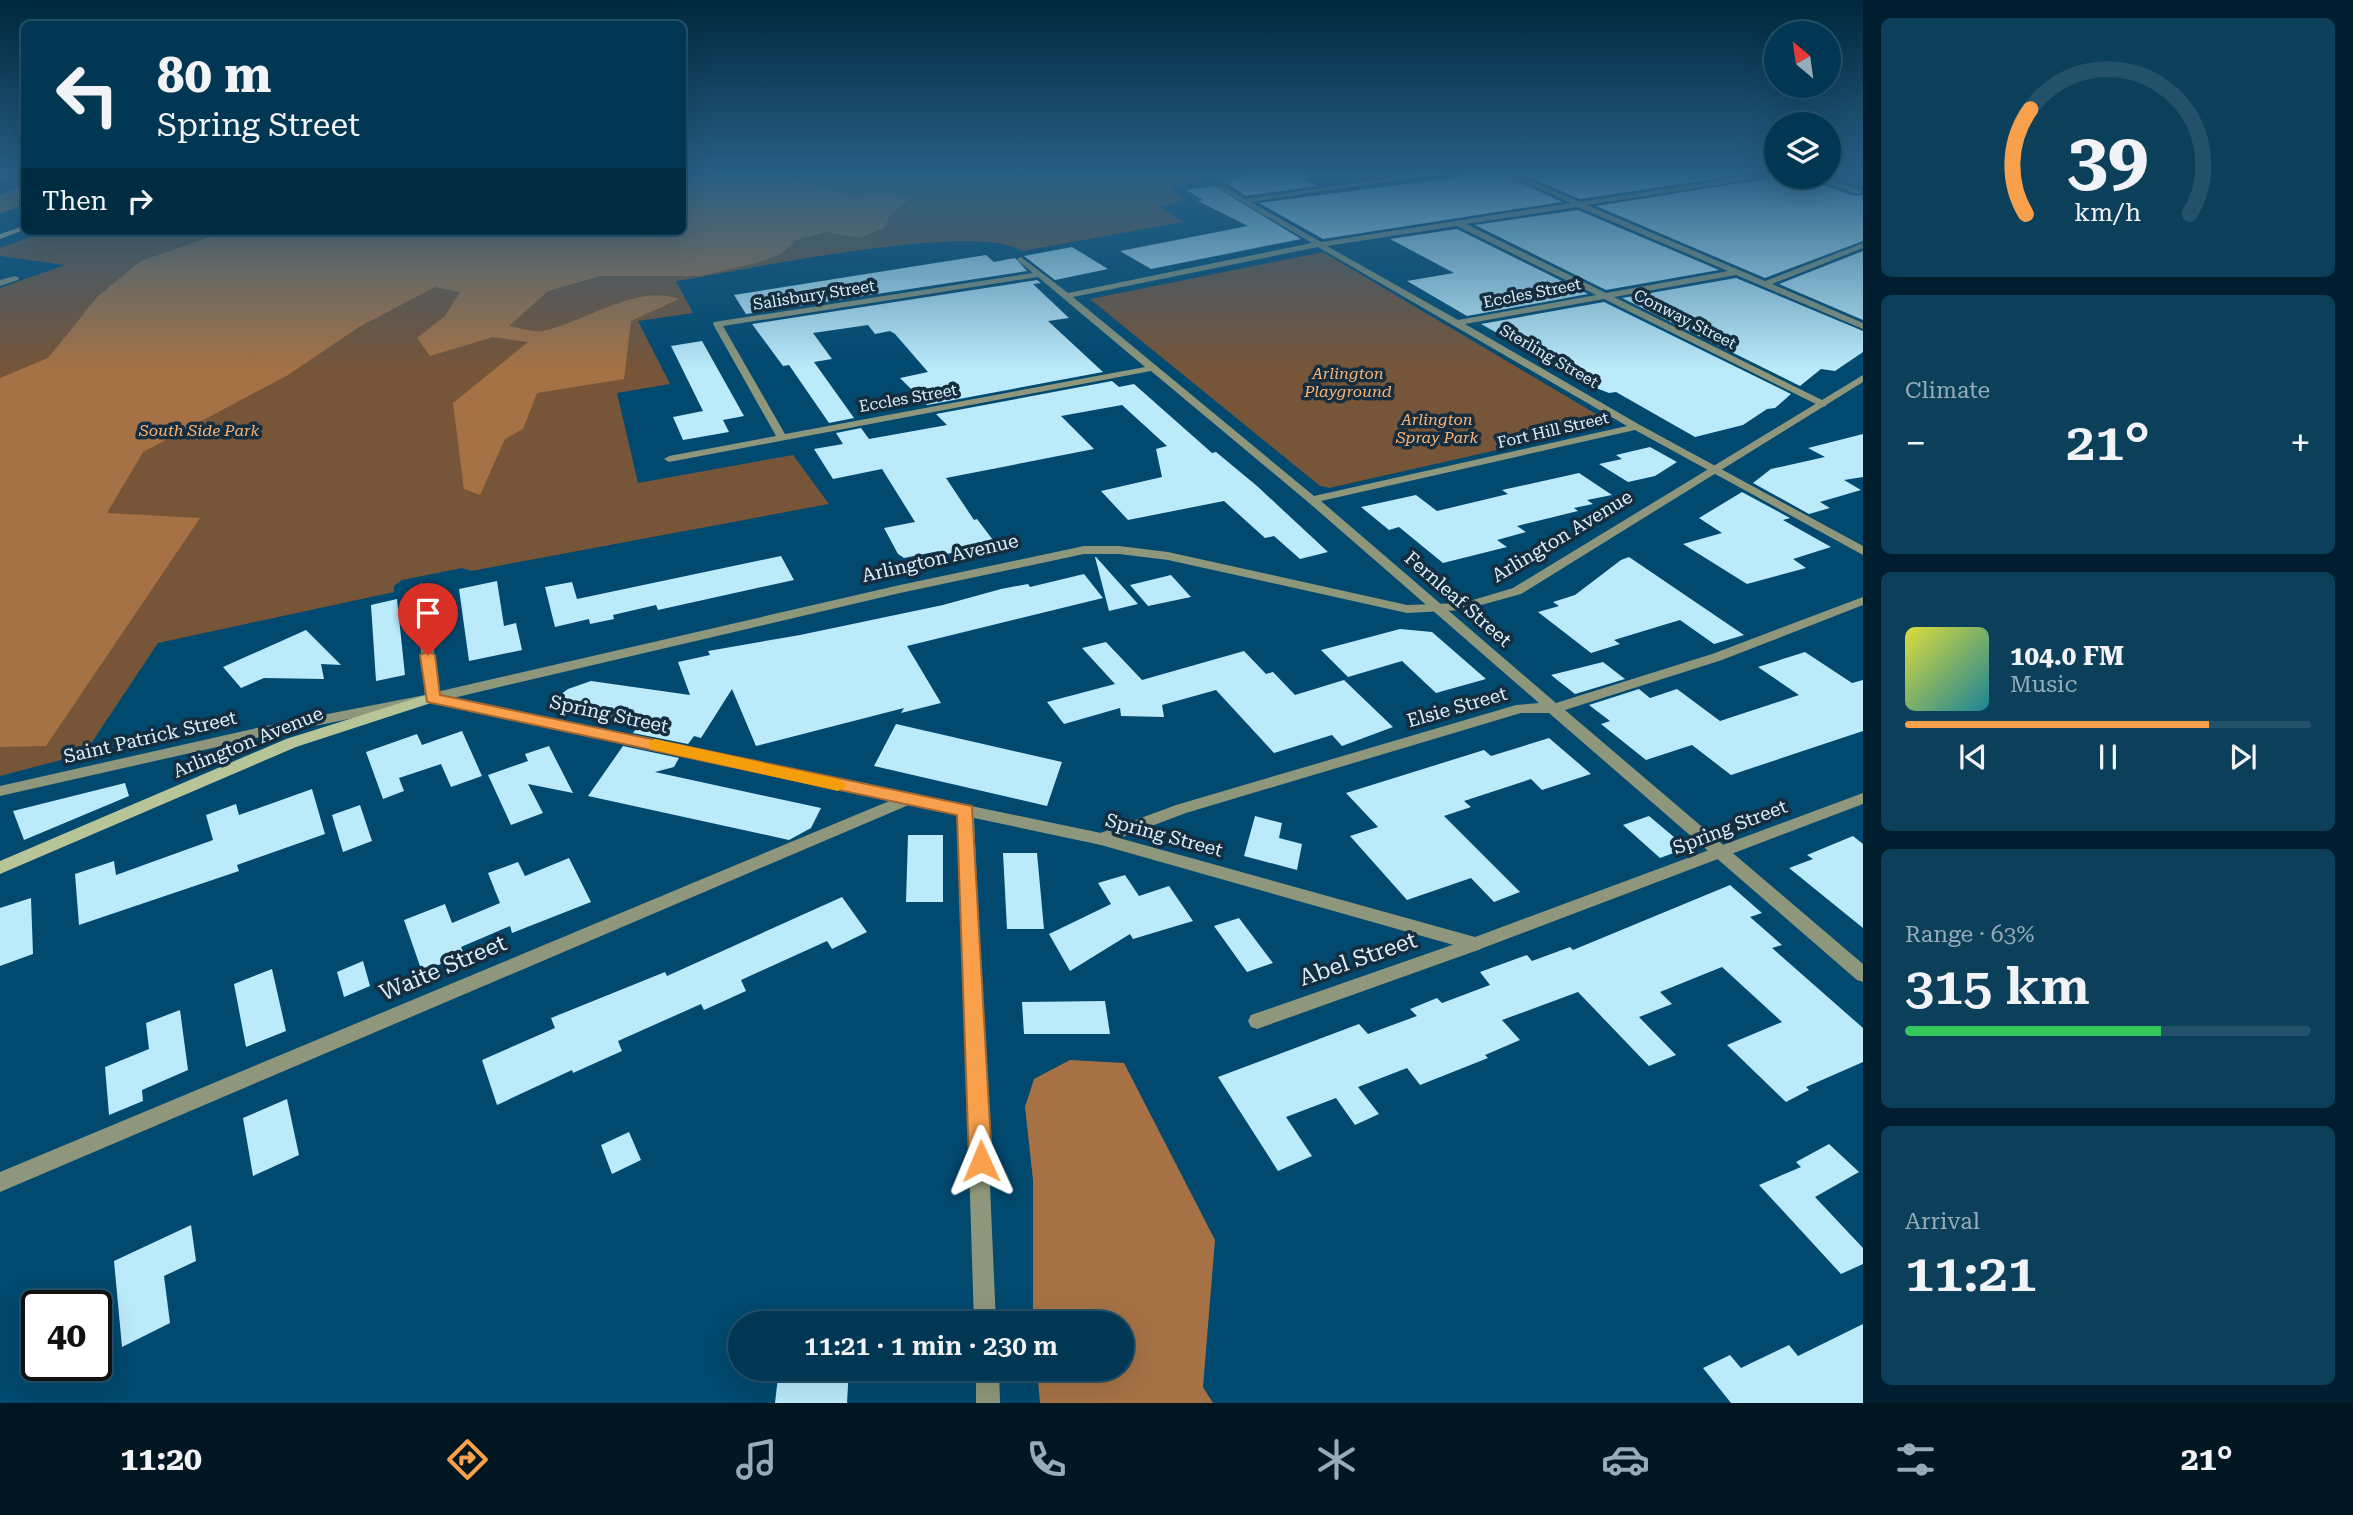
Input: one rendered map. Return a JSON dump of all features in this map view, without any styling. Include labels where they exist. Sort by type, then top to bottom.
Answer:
[{"type":"main road","name":"Arlington Avenue","points":[[0,868],[291,743],[432,698]]},
{"type":"street","name":"Sterling Street","points":[[1313,239],[1636,427],[1863,551]]},
{"type":"street","points":[[1067,296],[1359,239]]},
{"type":"street","name":"Conway Street","points":[[1492,239],[1822,404]]},
{"type":"street","points":[[1659,239],[1863,326]]},
{"type":"street","points":[[1765,284],[1863,245]]},
{"type":"street","name":"Fernleaf Street","points":[[1021,259],[1312,500],[1863,975]]},
{"type":"street","name":"Eccles Street","points":[[1458,323],[1736,272]]},
{"type":"street","name":"Salisbury Street","points":[[782,437],[717,324],[1040,274]]},
{"type":"street","points":[[0,283],[15,278]]},
{"type":"street","name":"Eccles Street","points":[[668,458],[1153,368]]},
{"type":"street","name":"Arlington Avenue","points":[[432,698],[900,589],[1084,550],[1119,550],[1168,556],[1407,609],[1442,611],[1489,602],[1517,591],[1711,469],[1863,378]]},
{"type":"street","name":"Fort Hill Street","points":[[1312,500],[1636,427]]},
{"type":"street","points":[[421,587],[432,698]]},
{"type":"street","name":"Elsie Street","points":[[1101,839],[1181,809],[1521,708],[1555,708],[1717,657],[1863,601]]},
{"type":"street","name":"Saint Patrick Street","points":[[0,791],[261,732],[432,698]]},
{"type":"street","name":"Spring Street","points":[[432,698],[1101,839],[1475,944],[1863,798]]},
{"type":"street","name":"Waite Street","points":[[0,1182],[906,800]]},
{"type":"street","points":[[966,810],[985,1311]]},
{"type":"street","name":"Abel Street","points":[[1257,1021],[1475,944]]},
{"type":"street","points":[[987,1381],[988,1403]]},
{"type":"green space","name":"South Side Park","points":[[23,239],[1086,239],[1022,251],[996,243],[957,241],[909,244],[676,281],[693,313],[638,321],[670,384],[617,393],[638,483],[793,455],[829,504],[471,571],[462,568],[402,580],[394,586],[394,592],[158,643],[84,754],[0,776],[0,288],[65,265],[0,256],[0,248]]},
{"type":"green space","name":"Arlington Playground","points":[[1323,252],[1613,424],[1329,488],[1320,486],[1090,299]]},
{"type":"shaded area","points":[[203,239],[798,239],[781,254],[760,262],[701,276],[601,276],[548,291],[509,326],[542,331],[645,296],[662,295],[679,299],[631,321],[624,379],[537,393],[523,429],[505,439],[480,495],[464,489],[453,403],[528,342],[493,337],[430,356],[417,338],[445,316],[460,292],[435,287],[359,327],[288,375],[143,452],[107,513],[200,518],[46,746],[0,747],[0,378],[48,358],[98,296],[141,261]]},
{"type":"shaded area","points":[[1070,1060],[1124,1063],[1215,1240],[1203,1387],[1213,1403],[1040,1403],[1038,1381],[1134,1381],[1134,1311],[1033,1311],[1033,1180],[1025,1107],[1034,1079]]},
{"type":"building","points":[[1179,239],[1299,239],[1151,269],[1120,251]]},
{"type":"building","points":[[1391,239],[1478,239],[1588,294],[1467,316],[1407,281],[1454,273]]},
{"type":"building","points":[[1504,239],[1647,239],[1719,270],[1606,290]]},
{"type":"building","points":[[1675,239],[1863,239],[1765,278]]},
{"type":"building","points":[[1072,247],[1108,269],[1055,280],[1024,256]]},
{"type":"building","points":[[1863,251],[1863,320],[1779,284]]},
{"type":"building","points":[[986,255],[994,262],[1015,258],[1027,271],[746,314],[734,295]]},
{"type":"building","points":[[1736,278],[1863,331],[1863,352],[1835,371],[1821,369],[1800,386],[1622,298]]},
{"type":"building","points":[[1037,280],[1041,283],[1033,284],[1069,318],[1048,321],[1103,372],[927,405],[900,378],[928,372],[895,334],[890,331],[875,334],[868,325],[813,333],[832,359],[814,362],[854,418],[829,423],[789,365],[783,366],[752,324]]},
{"type":"building","points":[[1604,302],[1791,394],[1775,408],[1767,409],[1743,425],[1695,437],[1616,392],[1609,393],[1591,386],[1481,324]]},
{"type":"building","points":[[702,341],[744,416],[723,420],[729,432],[683,440],[673,417],[703,411],[671,346]]},
{"type":"building","points":[[1112,381],[1119,387],[1134,384],[1212,453],[1216,452],[1257,486],[1328,552],[1300,559],[1274,536],[1265,538],[1224,501],[1128,520],[1101,491],[1162,477],[1156,449],[1167,446],[1122,405],[1061,416],[1094,449],[946,478],[974,520],[977,519],[996,544],[942,555],[939,551],[904,558],[898,554],[884,528],[915,522],[882,469],[833,479],[814,449],[843,444],[836,433],[861,428],[869,439],[947,425],[936,414]]},
{"type":"building","points":[[1863,434],[1863,477],[1844,480],[1861,490],[1820,502],[1830,508],[1809,514],[1753,483],[1771,469],[1825,457],[1808,448]]},
{"type":"building","points":[[1650,447],[1677,462],[1655,476],[1628,482],[1599,464],[1622,459],[1616,455]]},
{"type":"building","points":[[1579,473],[1612,495],[1587,500],[1593,504],[1574,508],[1578,511],[1517,526],[1526,532],[1497,540],[1507,547],[1443,563],[1399,527],[1389,530],[1361,507],[1416,495],[1437,511],[1508,494],[1502,490]]},
{"type":"building","points":[[1742,492],[1790,518],[1783,520],[1831,547],[1793,559],[1806,568],[1747,584],[1683,544],[1722,533],[1699,518]]},
{"type":"building","points":[[781,556],[794,580],[658,610],[656,605],[613,615],[614,619],[590,624],[589,619],[555,627],[545,587],[572,582],[577,599]]},
{"type":"building","points":[[1096,557],[1138,604],[1109,611]]},
{"type":"building","points":[[1629,557],[1744,635],[1714,644],[1680,620],[1614,640],[1620,644],[1591,653],[1538,612],[1559,606],[1553,602],[1575,595],[1621,560]]},
{"type":"building","points":[[1084,574],[1103,598],[907,646],[941,703],[901,713],[904,708],[756,746],[732,689],[701,738],[694,736],[688,744],[633,733],[641,722],[547,705],[568,689],[591,681],[690,695],[678,662],[710,655],[708,651],[800,635],[943,605],[1001,589],[1028,584],[1030,587]]},
{"type":"building","points":[[1171,575],[1191,597],[1148,606],[1130,585]]},
{"type":"building","points":[[497,581],[504,626],[516,623],[522,650],[469,661],[459,589]]},
{"type":"building","points":[[397,599],[405,675],[376,681],[371,605]]},
{"type":"building","points":[[1400,629],[1432,632],[1486,679],[1436,693],[1402,661],[1348,677],[1321,650]]},
{"type":"building","points":[[306,630],[341,665],[321,664],[324,679],[264,678],[241,688],[223,667]]},
{"type":"building","points":[[1106,642],[1142,680],[1244,651],[1266,674],[1273,672],[1295,695],[1344,680],[1393,727],[1342,746],[1332,735],[1274,753],[1216,690],[1162,705],[1164,717],[1121,716],[1120,708],[1064,724],[1047,702],[1115,684],[1082,648]]},
{"type":"building","points":[[1805,652],[1852,683],[1863,680],[1863,731],[1731,775],[1692,745],[1646,760],[1601,724],[1610,721],[1589,705],[1639,689],[1650,698],[1677,689],[1720,721],[1799,695],[1758,667]]},
{"type":"building","points":[[1603,662],[1625,679],[1575,694],[1551,675]]},
{"type":"building","points":[[896,724],[1062,762],[1047,806],[874,766]]},
{"type":"building","points":[[462,731],[482,776],[451,787],[441,764],[399,778],[404,791],[383,799],[366,752],[417,734],[422,745]]},
{"type":"building","points":[[1549,738],[1591,774],[1542,790],[1531,779],[1464,801],[1471,807],[1444,816],[1520,892],[1494,902],[1471,878],[1407,900],[1350,836],[1378,827],[1346,793],[1484,750],[1491,756]]},
{"type":"building","points":[[549,746],[573,793],[528,784],[543,813],[511,825],[488,775],[528,761],[525,754]]},
{"type":"building","points":[[623,746],[679,758],[674,767],[655,772],[821,808],[811,828],[789,840],[588,796]]},
{"type":"building","points":[[125,783],[129,796],[24,840],[13,811]]},
{"type":"building","points":[[312,789],[325,834],[237,865],[239,871],[79,925],[75,874],[114,861],[116,875],[213,840],[206,815],[236,804],[239,815]]},
{"type":"building","points":[[360,805],[372,841],[343,852],[332,815]]},
{"type":"building","points":[[1255,816],[1282,823],[1279,838],[1302,844],[1297,870],[1244,856]]},
{"type":"building","points":[[1649,816],[1687,848],[1660,858],[1623,825]]},
{"type":"building","points":[[908,835],[943,835],[943,902],[906,902]]},
{"type":"building","points":[[1853,836],[1863,844],[1863,928],[1789,868],[1813,859],[1807,855]]},
{"type":"building","points":[[1003,853],[1037,853],[1044,929],[1007,929]]},
{"type":"building","points":[[569,858],[591,902],[512,933],[510,926],[461,947],[464,954],[422,972],[404,920],[445,904],[452,923],[500,903],[488,873],[518,862],[525,876]]},
{"type":"building","points":[[1125,875],[1139,896],[1169,886],[1193,921],[1133,939],[1130,934],[1070,971],[1049,934],[1111,904],[1098,883]]},
{"type":"building","points":[[1730,885],[1762,913],[1750,917],[1782,945],[1772,948],[1863,1028],[1863,1062],[1806,1087],[1809,1090],[1786,1102],[1727,1045],[1782,1022],[1722,967],[1660,992],[1672,1004],[1639,1017],[1676,1055],[1649,1066],[1578,992],[1502,1020],[1520,1040],[1485,1055],[1488,1058],[1420,1085],[1407,1068],[1358,1087],[1379,1114],[1355,1125],[1336,1098],[1286,1117],[1312,1156],[1278,1171],[1218,1077],[1359,1024],[1368,1034],[1417,1016],[1410,1009],[1437,998],[1442,1003],[1490,985],[1480,972],[1527,955],[1532,961],[1570,947],[1573,950]]},
{"type":"building","points":[[842,897],[867,932],[832,949],[827,941],[741,980],[746,991],[704,1010],[701,1004],[618,1041],[622,1051],[573,1073],[572,1070],[497,1105],[482,1060],[555,1028],[551,1018],[665,972],[667,976]]},
{"type":"building","points":[[31,898],[33,954],[0,966],[0,908]]},
{"type":"building","points":[[1239,918],[1273,963],[1247,972],[1214,926]]},
{"type":"building","points":[[363,961],[370,986],[344,997],[337,972]]},
{"type":"building","points":[[272,969],[286,1031],[246,1047],[234,984]]},
{"type":"building","points":[[1105,1001],[1110,1034],[1024,1034],[1022,1002]]},
{"type":"building","points":[[180,1010],[188,1070],[142,1090],[143,1101],[109,1115],[105,1067],[149,1049],[146,1023]]},
{"type":"building","points":[[287,1099],[299,1155],[253,1176],[243,1118]]},
{"type":"building","points":[[629,1132],[641,1160],[612,1174],[601,1145]]},
{"type":"building","points":[[1829,1144],[1859,1172],[1815,1197],[1863,1248],[1863,1264],[1841,1274],[1759,1185],[1801,1167],[1796,1162]]},
{"type":"building","points":[[191,1225],[196,1261],[164,1276],[170,1323],[122,1347],[114,1261]]},
{"type":"building","points":[[1863,1324],[1863,1403],[1731,1403],[1703,1368],[1730,1355],[1741,1368],[1789,1345],[1798,1356]]},
{"type":"building","points":[[778,1381],[848,1381],[847,1403],[775,1403]]},
{"type":"slow traffic","points":[[655,745],[838,785]]},
{"type":"route","points":[[428,655],[432,698],[906,800],[966,810],[981,1161]]},
{"type":"park label","name":"Arlington Spray Park","points":[[1437,428]]}]
